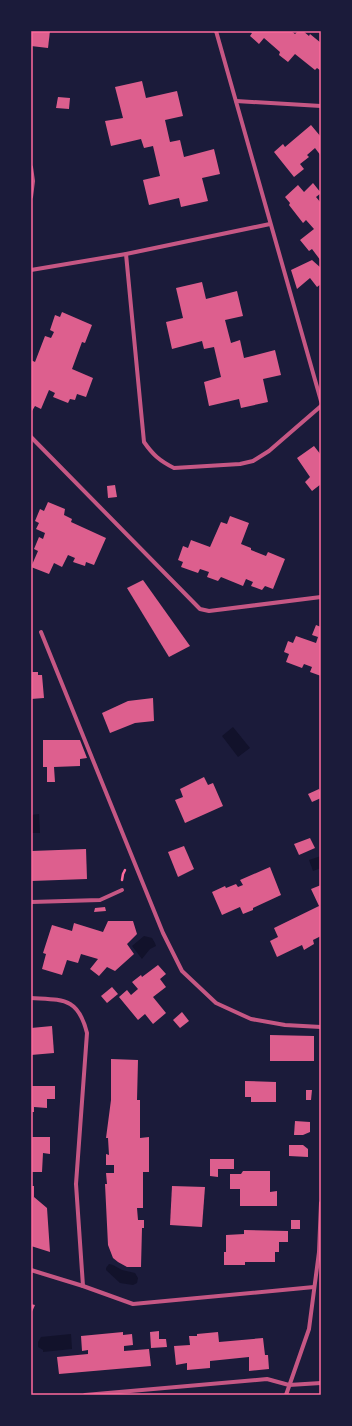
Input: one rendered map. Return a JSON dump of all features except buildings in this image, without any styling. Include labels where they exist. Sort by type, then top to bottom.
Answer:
[{"type":"street","points":[[216,31],[321,401]]},
{"type":"street","points":[[236,101],[321,106]]},
{"type":"street","points":[[31,167],[33,181],[31,198]]},
{"type":"street","points":[[31,270],[126,254],[270,224]]},
{"type":"street","points":[[126,254],[144,442],[152,454],[158,459],[174,468],[240,464],[253,460],[269,451],[321,406]]},
{"type":"street","points":[[31,437],[200,609],[209,611],[321,597]]},
{"type":"street","points":[[41,632],[163,933],[182,971],[216,1003],[251,1019],[285,1025],[321,1027]]},
{"type":"street","points":[[31,902],[100,900],[122,890]]},
{"type":"street","points":[[31,998],[61,1000],[74,1006],[84,1019],[87,1033],[76,1184],[84,1286]]},
{"type":"street","points":[[286,1395],[309,1329],[320,1251],[321,1203]]},
{"type":"street","points":[[31,1270],[84,1286],[133,1304],[314,1287]]},
{"type":"street","points":[[85,1395],[267,1379],[289,1384],[321,1383]]},
{"type":"shaded area","points":[[233,727],[250,748],[238,757],[222,736]]},
{"type":"shaded area","points":[[39,814],[40,833],[31,833],[31,815]]},
{"type":"shaded area","points":[[321,856],[321,868],[313,871],[309,860]]},
{"type":"shaded area","points":[[144,936],[152,938],[156,946],[150,949],[142,959],[132,946]]},
{"type":"shaded area","points":[[109,1264],[122,1270],[135,1273],[138,1278],[137,1283],[133,1285],[120,1283],[106,1270]]},
{"type":"shaded area","points":[[71,1334],[72,1349],[43,1352],[43,1350],[38,1347],[38,1342],[41,1337]]}]
